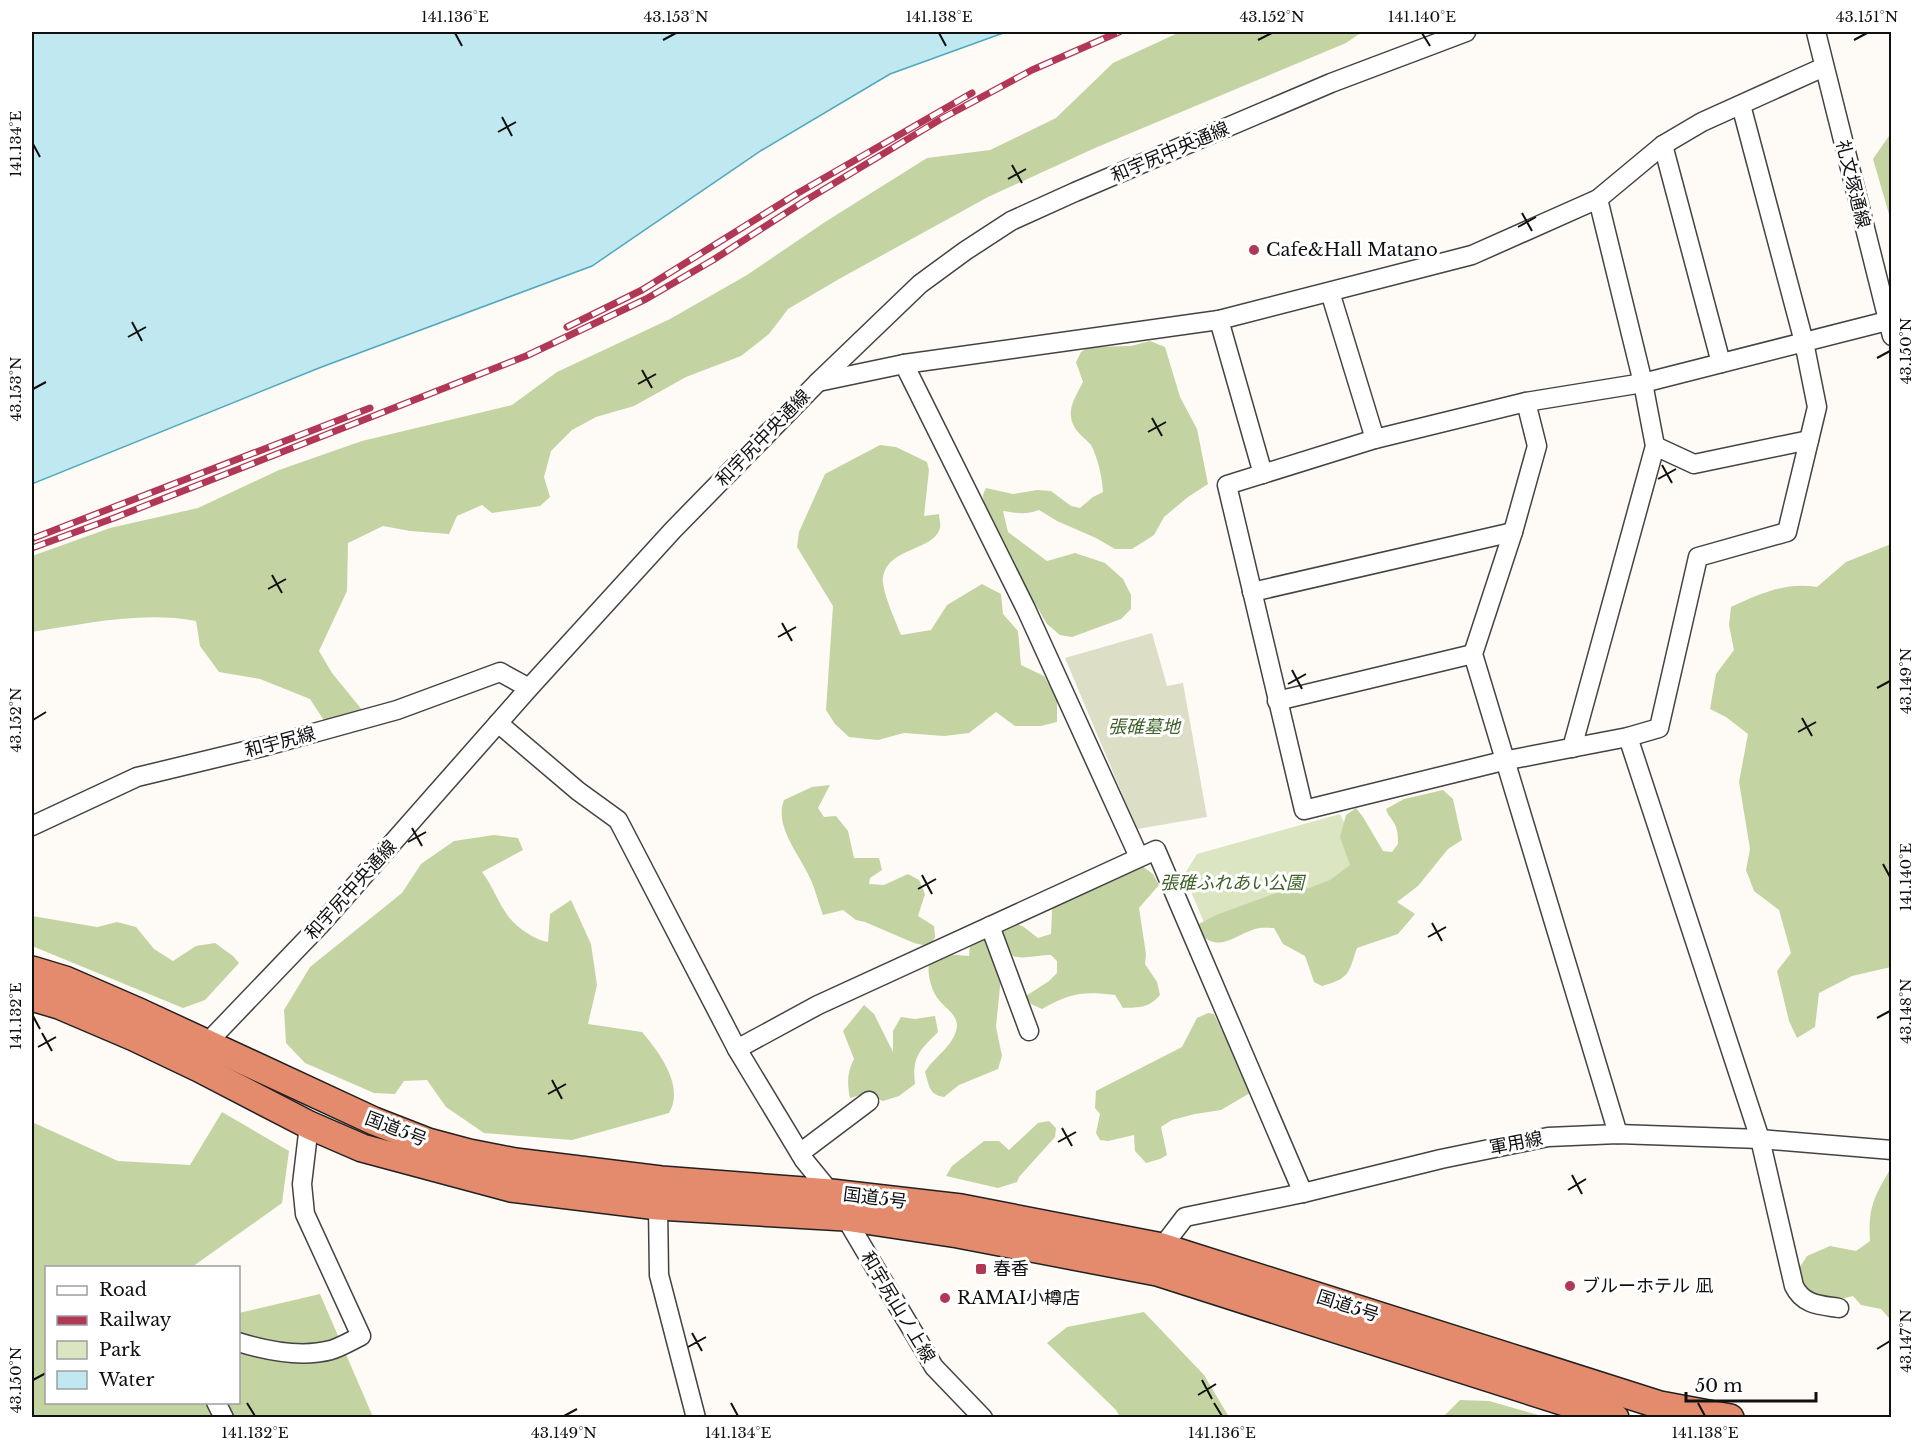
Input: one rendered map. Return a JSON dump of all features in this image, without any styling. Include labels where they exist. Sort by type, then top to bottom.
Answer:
[{"type":"highway","name":"国道5号","points":[[32,970],[65,980],[374,1121],[428,1142],[469,1153],[516,1162],[661,1180],[831,1193],[961,1208],[1162,1247],[1660,1405],[1730,1418]]},
{"type":"highway","name":"国道5号","points":[[32,997],[59,1005],[134,1037],[309,1125],[362,1149],[511,1188],[658,1206],[845,1217],[958,1234],[1157,1272],[1615,1418]]},
{"type":"street","name":"和宇尻中央通線","points":[[206,1044],[321,924],[529,688],[673,530],[818,382],[920,284],[1011,221],[1331,83],[1466,32]]},
{"type":"street","name":"礼文塚通線","points":[[1816,32],[1889,329]]},
{"type":"street","points":[[818,382],[904,364],[1219,320],[1472,255],[1598,199],[1663,145],[1702,122],[1824,67]]},
{"type":"street","points":[[1741,105],[1804,342],[1817,407],[1787,532],[1698,557],[1659,728],[1628,737],[1503,761],[1304,810],[1227,486],[1375,439],[1526,402],[1643,383],[1804,342],[1889,329]]},
{"type":"street","points":[[1663,145],[1721,363]]},
{"type":"street","points":[[1572,747],[1655,446],[1643,383],[1598,199]]},
{"type":"street","points":[[1330,292],[1375,439]]},
{"type":"street","points":[[1219,320],[1263,474]]},
{"type":"street","points":[[904,364],[1026,609],[1139,857]]},
{"type":"street","points":[[1526,402],[1537,446],[1513,532],[1473,654],[1503,761],[1618,1134]]},
{"type":"street","points":[[1655,446],[1694,464],[1809,440]]},
{"type":"street","points":[[1252,592],[1513,532]]},
{"type":"street","points":[[1277,701],[1473,654]]},
{"type":"street","name":"和宇尻線","points":[[32,826],[137,777],[270,746],[397,710],[500,672],[529,688]]},
{"type":"street","points":[[498,723],[578,791],[618,820],[737,1048],[800,1153],[831,1193]]},
{"type":"street","points":[[1628,737],[1760,1139],[1794,1286],[1800,1297],[1808,1302],[1839,1308]]},
{"type":"street","points":[[737,1048],[818,1005],[1156,850],[1303,1193]]},
{"type":"street","points":[[990,926],[1029,1031]]},
{"type":"street","points":[[800,1153],[869,1101]]},
{"type":"street","points":[[240,1343],[286,1353],[317,1352],[332,1350],[361,1336],[305,1214],[302,1184],[309,1125]]},
{"type":"street","name":"軍用線","points":[[1162,1247],[1185,1217],[1303,1193],[1442,1159],[1548,1137],[1618,1134],[1760,1139],[1892,1150]]},
{"type":"street","points":[[658,1206],[659,1275],[696,1418]]},
{"type":"street","name":"和宇尻山ノ上線","points":[[845,1217],[934,1367],[983,1418]]},
{"type":"street","points":[[217,1404],[224,1418]]},
{"type":"green space","points":[[1180,32],[1362,32],[1346,43],[1095,148],[988,197],[788,309],[769,334],[741,356],[686,377],[634,406],[596,417],[572,430],[551,451],[544,477],[550,497],[540,506],[492,513],[482,505],[457,516],[449,534],[383,526],[348,543],[347,591],[319,651],[332,673],[363,711],[325,722],[310,699],[260,679],[219,672],[200,646],[196,621],[155,617],[134,618],[32,632],[32,556],[110,528],[198,508],[279,470],[362,441],[512,405],[557,372],[670,319],[747,275],[825,222],[927,158],[990,150],[1056,118],[1113,63]]},
{"type":"green space","points":[[1891,133],[1891,221],[1873,159]]},
{"type":"green space","points":[[1150,341],[1165,347],[1180,397],[1197,429],[1208,484],[1164,517],[1154,535],[1132,549],[1115,549],[1039,510],[1025,513],[1003,511],[1008,532],[1047,561],[1075,553],[1105,563],[1123,579],[1131,595],[1131,609],[1121,619],[1072,637],[1060,635],[1047,624],[1010,560],[991,523],[983,494],[986,488],[1013,494],[1037,490],[1051,491],[1071,506],[1080,508],[1103,492],[1099,468],[1091,445],[1077,431],[1071,418],[1072,406],[1083,382],[1076,362],[1081,352],[1089,347],[1131,346]]},
{"type":"green space","points":[[880,445],[896,447],[927,462],[929,470],[924,516],[939,514],[940,523],[936,535],[893,560],[883,577],[886,598],[901,635],[931,630],[947,605],[982,584],[1001,594],[1003,614],[1018,631],[1021,665],[1044,676],[1057,699],[1057,722],[1041,726],[1015,726],[996,712],[969,733],[944,736],[904,733],[878,740],[849,737],[835,724],[826,710],[833,606],[797,547],[799,532],[825,474]]},
{"type":"green space","points":[[1891,544],[1891,967],[1852,976],[1819,993],[1815,1027],[1797,1038],[1789,1021],[1777,971],[1791,953],[1779,910],[1754,891],[1746,870],[1750,849],[1739,782],[1748,734],[1726,717],[1710,709],[1716,674],[1734,650],[1729,625],[1731,607],[1783,588],[1817,587],[1846,562]]},
{"type":"green space","name":"張碓墓地","points":[[1152,633],[1167,686],[1183,683],[1207,817],[1137,829],[1065,658]]},
{"type":"green space","points":[[830,785],[818,808],[824,817],[836,816],[848,831],[854,858],[879,858],[882,870],[870,878],[869,884],[884,885],[908,874],[919,880],[925,894],[918,916],[934,926],[935,937],[932,943],[923,945],[914,943],[856,920],[843,910],[823,915],[810,879],[788,838],[782,819],[782,809],[784,800],[812,787]]},
{"type":"green space","points":[[1443,790],[1453,799],[1462,840],[1448,849],[1418,886],[1397,902],[1415,914],[1398,934],[1357,948],[1347,974],[1338,980],[1322,986],[1314,982],[1305,956],[1283,944],[1274,928],[1257,928],[1219,943],[1213,942],[1199,932],[1199,924],[1216,915],[1276,893],[1309,888],[1330,880],[1350,865],[1340,837],[1346,815],[1356,808],[1383,851],[1392,852],[1398,844],[1398,833],[1386,809],[1404,799]]},
{"type":"green space","name":"張碓ふれあい公園","points":[[1340,814],[1371,876],[1208,932],[1184,875],[1197,854]]},
{"type":"green space","points":[[494,835],[518,838],[523,850],[482,872],[509,918],[524,931],[548,942],[550,914],[571,900],[591,944],[597,985],[588,1024],[642,1032],[656,1049],[672,1081],[673,1103],[669,1113],[572,1140],[484,1133],[446,1107],[427,1080],[404,1081],[395,1094],[374,1093],[305,1063],[286,1043],[284,1010],[310,967],[402,893],[421,864],[454,841]]},
{"type":"green space","points":[[1142,866],[1153,874],[1159,885],[1139,908],[1146,954],[1145,964],[1157,982],[1160,995],[1156,1000],[1143,1006],[1123,1008],[1115,995],[1094,993],[1069,996],[1042,1009],[1031,1004],[1026,996],[1057,973],[1057,961],[1051,955],[1013,956],[1000,929],[1016,924],[1038,938],[1051,934],[1052,910],[1055,900]]},
{"type":"green space","points":[[32,916],[97,927],[117,922],[136,927],[154,949],[173,961],[196,946],[215,943],[239,963],[205,1000],[183,1008],[32,946]]},
{"type":"green space","points":[[980,937],[988,938],[1001,977],[996,1027],[1002,1056],[998,1069],[959,1085],[944,1097],[939,1096],[930,1089],[925,1072],[954,1037],[957,1026],[955,1017],[934,993],[929,978],[929,965],[945,954],[969,956],[970,945]]},
{"type":"green space","points":[[864,1005],[874,1014],[893,1052],[893,1031],[901,1017],[915,1019],[935,1016],[938,1032],[918,1055],[914,1075],[915,1084],[899,1096],[883,1101],[864,1094],[850,1098],[848,1078],[854,1059],[843,1031]]},
{"type":"green space","points":[[1208,1013],[1214,1014],[1250,1093],[1221,1110],[1172,1120],[1161,1127],[1167,1155],[1160,1159],[1146,1163],[1135,1151],[1134,1135],[1108,1141],[1100,1140],[1096,1133],[1100,1114],[1095,1108],[1096,1091],[1182,1047],[1197,1018]]},
{"type":"green space","points":[[222,1112],[289,1151],[282,1203],[193,1266],[45,1266],[45,1404],[240,1404],[240,1313],[320,1294],[373,1417],[32,1418],[32,1122],[118,1161],[190,1165]]},
{"type":"green space","points":[[1049,1121],[1056,1128],[1055,1137],[1017,1182],[998,1188],[946,1176],[952,1166],[984,1141],[999,1141],[1009,1150],[1038,1123]]},
{"type":"green space","points":[[1891,1168],[1891,1320],[1881,1309],[1861,1305],[1853,1296],[1838,1300],[1804,1294],[1796,1273],[1807,1256],[1830,1246],[1856,1251],[1870,1241],[1873,1203]]},
{"type":"green space","points":[[1144,1312],[1204,1375],[1229,1417],[1120,1417],[1116,1410],[1047,1343],[1067,1327]]},
{"type":"green space","points":[[1460,1400],[1489,1401],[1545,1417],[1443,1417]]},
{"type":"water","points":[[32,32],[1006,32],[890,74],[762,150],[592,266],[319,368],[32,484]]},
{"type":"railway","points":[[32,548],[526,356],[646,299],[941,119],[1032,70],[1119,32]]},
{"type":"railway","points":[[567,327],[642,290],[798,193],[972,93]]},
{"type":"railway","points":[[34,538],[370,408]]},
{"type":"place","name":"Cafe&Hall Matano","points":[[1254,250]]},
{"type":"place","name":"春香","points":[[981,1269]]},
{"type":"place","name":"ブルーホテル 凪","points":[[1570,1286]]},
{"type":"place","name":"RAMAI小樽店","points":[[945,1298]]}]
